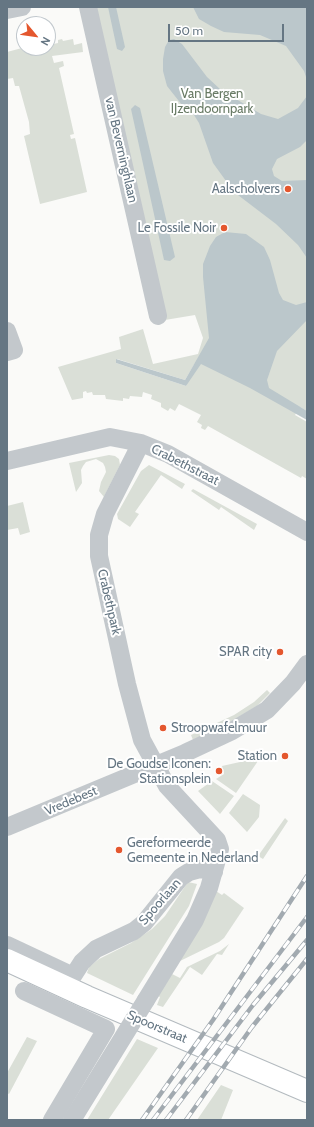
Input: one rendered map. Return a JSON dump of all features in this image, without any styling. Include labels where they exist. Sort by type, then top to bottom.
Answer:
[{"type":"main road","name":"Spoorstraat","points":[[7,960],[87,997],[307,1092]]},
{"type":"street","points":[[7,10],[22,7]]},
{"type":"street","name":"van Beverninghlaan","points":[[88,7],[158,316]]},
{"type":"street","points":[[7,331],[14,350],[7,352]]},
{"type":"street","name":"Crabethstraat","points":[[7,461],[110,437],[141,443],[168,454],[307,532]]},
{"type":"street","name":"Crabethpark","points":[[141,443],[105,514],[99,535],[99,556],[127,684],[142,740],[167,786],[217,840],[220,849],[214,872]]},
{"type":"street","name":"Vredebest","points":[[7,827],[156,765],[232,731],[267,710],[293,683],[307,664]]},
{"type":"street","name":"Spoorlaan","points":[[7,945],[72,976],[82,962],[96,950],[134,931],[144,923],[181,877],[189,872],[200,869],[214,872]]},
{"type":"street","points":[[72,1120],[195,920],[214,872]]},
{"type":"street","points":[[24,991],[44,995],[106,1029],[52,1120]]},
{"type":"green space","name":"Van Bergen IJzendoornpark","points":[[94,7],[307,7],[307,411],[300,407],[295,415],[307,422],[307,479],[302,476],[301,478],[208,426],[205,430],[201,428],[202,425],[197,422],[201,415],[179,404],[175,411],[170,408],[168,411],[161,407],[161,403],[151,399],[152,395],[143,392],[142,397],[130,396],[129,399],[123,398],[123,401],[106,399],[105,395],[93,395],[92,392],[87,393],[86,391],[83,392],[83,398],[72,400],[58,367],[121,349],[119,337],[143,329],[153,364],[198,354],[203,338],[195,315],[165,320]],"holes":[[[117,359],[185,380],[195,363],[186,386],[116,363]]]},
{"type":"green space","points":[[62,39],[63,41],[73,39],[74,45],[82,43],[83,52],[56,55],[56,43],[58,43],[58,40]]},
{"type":"green space","points":[[16,50],[16,56],[52,56],[54,63],[63,61],[64,66],[59,68],[74,134],[70,135],[71,139],[75,138],[87,192],[40,204],[24,136],[30,134],[29,122],[19,86],[15,86],[13,78],[7,79],[7,52]]},
{"type":"green space","points":[[109,455],[115,456],[119,459],[120,465],[104,497],[99,491],[101,482],[106,472],[105,467],[103,463],[96,459],[86,462],[83,466],[81,470],[82,483],[76,492],[69,463]]},
{"type":"green space","points":[[149,465],[185,484],[182,489],[161,475],[135,512],[139,514],[130,527],[118,519],[117,514],[141,471]]},
{"type":"green space","points":[[193,489],[257,524],[254,530],[221,507],[219,510],[191,491]]},
{"type":"green space","points":[[23,502],[30,532],[20,535],[18,528],[7,530],[7,506]]},
{"type":"green space","points":[[267,690],[270,693],[257,706],[227,724],[193,740],[191,735],[234,715],[254,702]]},
{"type":"green space","points":[[250,755],[258,761],[236,793],[216,779],[224,774],[222,766],[240,762]]},
{"type":"green space","points":[[212,781],[234,796],[220,814],[198,791]]},
{"type":"green space","points":[[243,794],[260,805],[259,817],[247,832],[229,813]]},
{"type":"green space","points":[[285,818],[288,821],[263,859],[258,856]]},
{"type":"green space","points":[[188,882],[197,884],[189,906],[133,995],[87,973],[89,967],[99,959],[131,943],[152,929],[165,916]]},
{"type":"green space","points":[[216,891],[222,895],[224,893],[244,908],[224,938],[219,942],[180,961]]},
{"type":"green space","points":[[229,944],[222,955],[217,954],[202,975],[190,967],[163,1007],[157,1005],[160,997],[158,996],[172,974],[180,978],[187,967],[220,951]]},
{"type":"green space","points":[[27,1037],[37,1041],[9,1094],[7,1093],[7,1073]]},
{"type":"green space","points":[[137,1039],[158,1048],[108,1120],[87,1120]]},
{"type":"green space","points":[[221,1085],[233,1090],[221,1120],[197,1120]]},
{"type":"shaded area","points":[[108,7],[116,7],[125,47],[122,51],[117,49]]},
{"type":"shaded area","points":[[193,7],[307,7],[307,80],[304,71],[286,46],[260,35],[224,32],[199,19]]},
{"type":"shaded area","points":[[174,39],[182,44],[207,77],[221,90],[261,114],[278,119],[298,108],[307,96],[307,140],[300,147],[277,159],[272,169],[274,176],[282,181],[307,180],[307,258],[298,245],[276,224],[234,192],[213,163],[199,123],[194,115],[182,105],[167,86],[163,71],[163,59],[165,47],[169,40]]},
{"type":"shaded area","points":[[135,105],[140,108],[175,257],[170,261],[164,260],[131,109]]},
{"type":"shaded area","points":[[225,232],[246,234],[264,247],[270,260],[279,293],[283,300],[296,305],[307,302],[307,320],[277,351],[267,380],[269,388],[307,411],[307,420],[250,388],[201,364],[186,386],[116,363],[116,359],[185,380],[209,338],[203,264],[210,246],[216,237]]},
{"type":"railway","points":[[142,1120],[213,1020],[307,876]]},
{"type":"railway","points":[[153,1120],[307,917]]},
{"type":"railway","points":[[166,1120],[253,1005],[307,940]]},
{"type":"railway","points":[[186,1120],[252,1027],[307,959]]},
{"type":"place","name":"Aalscholvers","points":[[288,189]]},
{"type":"place","name":"Le Fossile Noir","points":[[224,228]]},
{"type":"place","name":"SPAR city","points":[[280,652]]},
{"type":"place","name":"Stroopwafelmuur","points":[[163,728]]},
{"type":"place","name":"Station","points":[[285,756]]},
{"type":"place","name":"De Goudse Iconen: Stationsplein","points":[[219,771]]},
{"type":"place","name":"Gereformeerde Gemeente in Nederland","points":[[119,850]]}]
